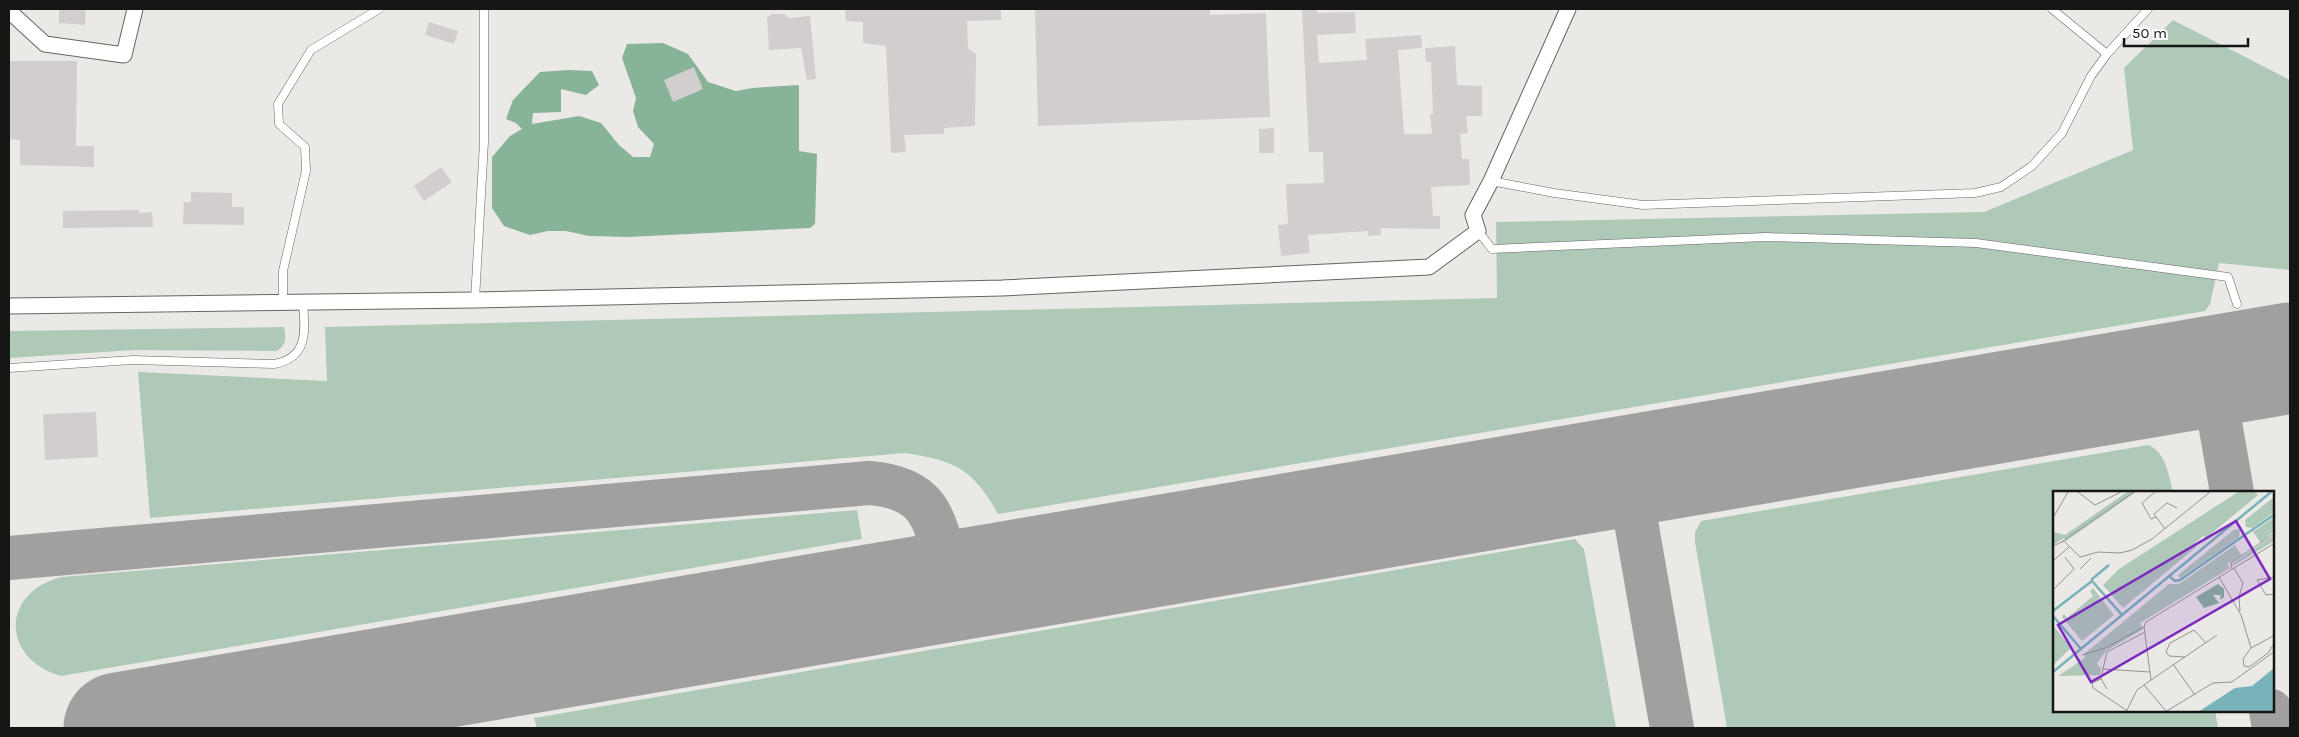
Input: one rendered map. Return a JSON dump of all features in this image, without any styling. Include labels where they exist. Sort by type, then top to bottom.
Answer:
[{"type":"street","points":[[9,11],[45,44],[124,55],[135,9]]},
{"type":"street","points":[[9,306],[475,300],[1002,288],[1429,267],[1478,230],[1473,214],[1491,181],[1568,9]]},
{"type":"lane","points":[[283,302],[283,271],[306,171],[305,147],[279,124],[278,104],[311,50],[379,9]]},
{"type":"lane","points":[[475,300],[484,142],[484,9]]},
{"type":"lane","points":[[2052,9],[2106,54]]},
{"type":"lane","points":[[1491,181],[1554,194],[1643,205],[1975,193],[2001,187],[2032,166],[2062,133],[2091,76],[2106,54],[2148,9]]},
{"type":"lane","points":[[1478,230],[1492,249],[1765,237],[1976,243],[2228,277],[2237,304]]},
{"type":"lane","points":[[9,368],[133,360],[284,363],[294,357],[301,348],[304,334],[303,302]]},
{"type":"green space","points":[[2173,20],[2290,80],[2290,270],[2219,263],[2210,304],[2205,311],[998,514],[980,487],[961,470],[938,460],[905,453],[150,518],[138,372],[327,381],[325,327],[1497,298],[1496,222],[1984,212],[2133,150],[2124,68]]},
{"type":"green space","points":[[663,43],[688,54],[708,82],[736,91],[799,85],[799,151],[817,154],[815,224],[810,228],[628,237],[589,236],[566,231],[548,231],[530,235],[504,226],[492,208],[492,157],[510,136],[522,129],[516,123],[506,119],[513,100],[540,72],[592,71],[599,85],[586,95],[561,89],[561,112],[533,113],[532,124],[579,116],[601,123],[619,145],[633,157],[650,157],[654,144],[638,127],[633,111],[636,98],[622,58],[627,44]]},
{"type":"green space","points":[[284,327],[285,340],[283,346],[277,351],[135,350],[9,358],[9,331]]},
{"type":"green space","points":[[2148,445],[2159,452],[2168,471],[2173,491],[2053,491],[2053,712],[2215,712],[2218,728],[1727,728],[1695,542],[1695,532],[1701,521]]},
{"type":"green space","points":[[857,510],[862,539],[61,676],[41,667],[27,655],[19,641],[16,626],[19,610],[27,596],[42,585],[62,577]]},
{"type":"green space","points":[[1575,539],[1584,549],[1616,728],[537,728],[534,718]]},
{"type":"building","points":[[59,9],[86,9],[85,25],[59,23]]},
{"type":"building","points":[[845,9],[1001,9],[1001,20],[967,21],[968,48],[976,54],[975,126],[944,128],[944,134],[904,135],[906,152],[891,153],[886,46],[863,43],[863,22],[846,21]]},
{"type":"building","points":[[1035,9],[1210,9],[1210,15],[1266,13],[1270,117],[1038,126]]},
{"type":"building","points":[[1302,9],[1316,9],[1317,13],[1355,12],[1356,33],[1317,35],[1319,63],[1367,60],[1365,39],[1421,35],[1422,48],[1398,50],[1404,134],[1432,134],[1430,114],[1433,114],[1431,62],[1426,62],[1425,48],[1455,46],[1457,85],[1482,86],[1482,116],[1466,116],[1468,133],[1460,134],[1462,159],[1469,159],[1470,185],[1431,187],[1433,216],[1440,216],[1440,229],[1381,228],[1381,235],[1368,236],[1368,231],[1308,235],[1310,253],[1281,256],[1278,225],[1288,224],[1286,184],[1324,183],[1323,152],[1309,152]]},
{"type":"building","points":[[772,14],[784,14],[789,18],[810,16],[816,79],[807,80],[801,48],[769,50],[767,17]]},
{"type":"building","points":[[429,22],[458,31],[454,44],[425,35]]},
{"type":"building","points":[[9,61],[77,61],[76,146],[94,146],[94,167],[20,165],[20,140],[9,139]]},
{"type":"building","points":[[694,67],[703,89],[673,102],[664,80]]},
{"type":"building","points":[[1274,128],[1274,153],[1259,153],[1259,129]]},
{"type":"building","points":[[441,167],[452,182],[424,201],[414,186]]},
{"type":"building","points":[[191,192],[232,193],[232,207],[244,207],[244,225],[183,224],[184,202],[191,202]]},
{"type":"building","points":[[139,210],[139,213],[152,212],[153,227],[63,228],[63,211]]},
{"type":"building","points":[[96,412],[98,457],[45,460],[43,414]]},
{"type":"taxiway","points":[[2211,371],[2232,491]]},
{"type":"taxiway","points":[[1627,470],[1672,728]]},
{"type":"taxiway","points":[[9,558],[869,483],[892,487],[909,493],[922,503],[937,530],[950,587]]},
{"type":"taxiway","points":[[2271,712],[2274,728]]},
{"type":"runway","points":[[119,728],[2290,358]]}]
